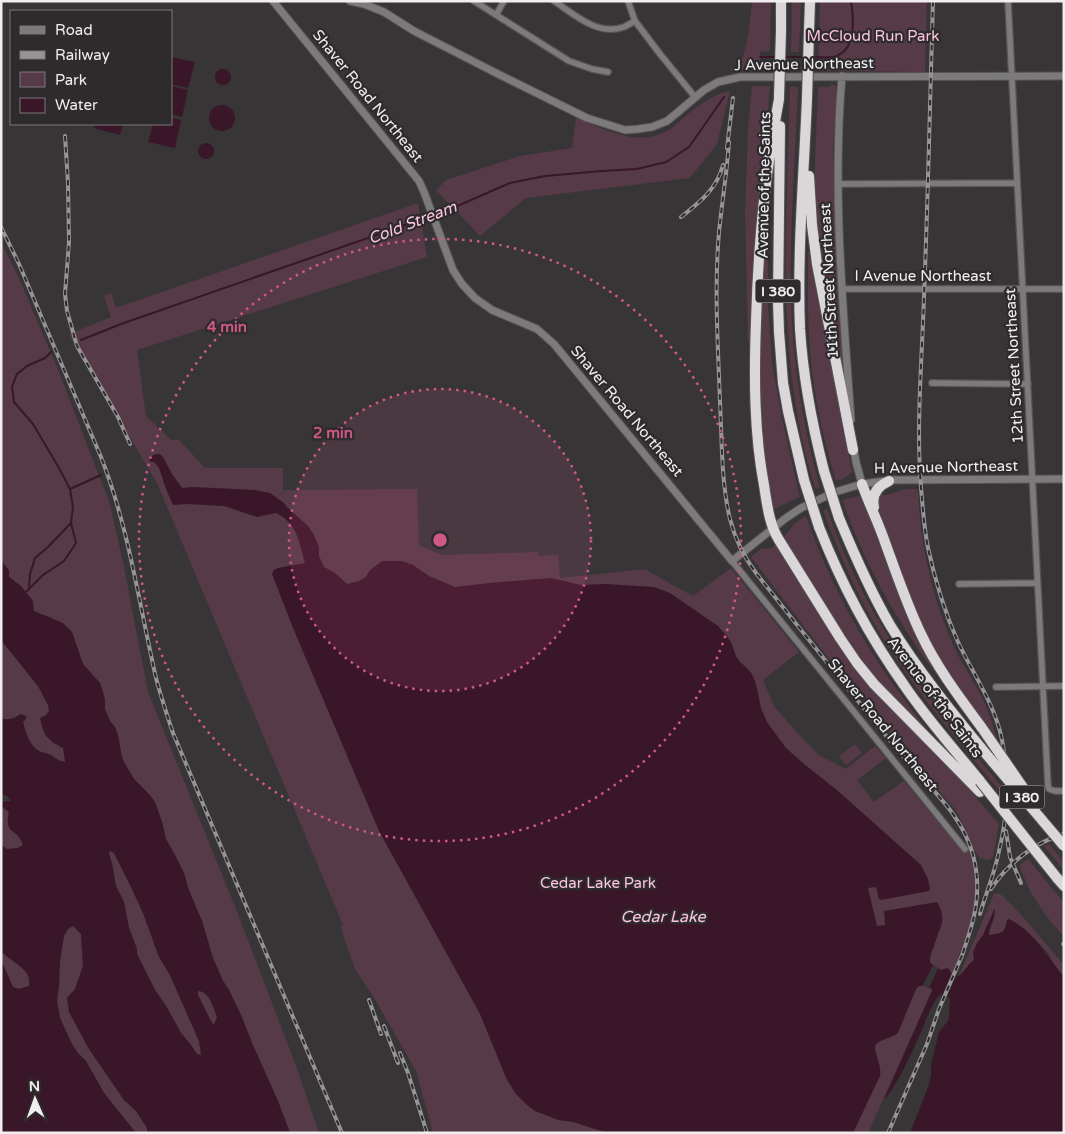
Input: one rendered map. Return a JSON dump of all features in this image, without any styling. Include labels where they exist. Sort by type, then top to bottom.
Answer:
[{"type":"highway","name":"Avenue of the Saints","points":[[781,1],[779,340],[783,383],[804,480],[833,562],[870,634],[885,658],[980,787],[1014,823],[1064,886]]},
{"type":"highway","name":"Avenue of the Saints","points":[[810,1],[799,274],[800,330],[805,381],[813,426],[824,470],[839,518],[864,576],[890,624],[921,672],[981,748],[1064,846]]},
{"type":"highway","points":[[780,98],[765,189],[755,339],[757,439],[760,466],[773,528],[856,663],[874,684],[980,787]]},
{"type":"highway","points":[[806,132],[814,245],[853,450]]},
{"type":"highway","points":[[876,517],[873,500],[874,493],[889,480]]},
{"type":"highway","points":[[862,484],[902,590],[922,636],[953,688],[1014,773],[1054,834]]},
{"type":"street","name":"Shaver Road Northeast","points":[[273,1],[416,177],[424,192],[453,270],[462,284],[475,298],[492,310],[537,329],[554,344],[965,849]]},
{"type":"street","name":"J Avenue Northeast","points":[[350,1],[384,12],[414,31],[500,76],[587,118],[625,130],[652,127],[667,121],[704,90],[718,82],[740,77],[1064,76]]},
{"type":"street","points":[[474,1],[569,61],[608,72]]},
{"type":"street","points":[[496,15],[504,1]]},
{"type":"street","points":[[554,1],[588,24],[602,29],[624,27],[635,21]]},
{"type":"street","points":[[628,1],[635,21],[695,97]]},
{"type":"street","name":"12th Street Northeast","points":[[1008,1],[1048,786],[1049,789],[1055,791],[1064,791]]},
{"type":"street","name":"11th Street Northeast","points":[[842,76],[837,135],[842,289],[853,450],[862,484]]},
{"type":"street","points":[[838,184],[1018,183]]},
{"type":"street","name":"I Avenue Northeast","points":[[842,289],[1064,289]]},
{"type":"street","points":[[932,384],[1028,384]]},
{"type":"street","name":"H Avenue Northeast","points":[[732,561],[794,512],[835,492],[862,484],[889,480],[1064,479]]},
{"type":"street","points":[[959,584],[1037,583]]},
{"type":"street","points":[[996,687],[1064,686]]},
{"type":"green space","points":[[752,1],[771,1],[770,51],[760,52],[760,62],[770,62],[770,69],[731,71],[731,68],[735,68],[738,65],[744,53]]},
{"type":"green space","points":[[792,1],[801,1],[799,52],[791,52]]},
{"type":"green space","name":"McCloud Run Park","points":[[820,1],[927,1],[925,72],[818,71]]},
{"type":"green space","points":[[835,85],[837,92],[833,147],[844,370],[842,370],[817,236],[814,193],[818,87],[829,87]]},
{"type":"green space","points":[[752,86],[770,86],[758,225],[751,341],[748,341],[745,212],[748,129]]},
{"type":"green space","points":[[790,87],[798,87],[791,243],[791,306],[797,375],[803,413],[820,487],[815,488],[802,439],[793,389],[788,339],[786,238]]},
{"type":"green space","points":[[730,91],[717,144],[690,178],[526,198],[480,236],[436,190],[446,180],[520,156],[572,148],[576,118],[608,131],[643,138],[665,132],[708,99]]},
{"type":"green space","name":"Cedar Lake","points":[[418,203],[427,257],[137,350],[146,416],[171,440],[179,440],[205,468],[283,468],[283,490],[417,489],[419,545],[441,555],[538,552],[539,556],[558,555],[560,578],[645,569],[693,596],[731,568],[799,652],[763,680],[774,706],[819,755],[846,769],[875,746],[886,758],[857,780],[874,802],[904,781],[962,851],[968,846],[973,864],[975,897],[973,912],[959,958],[952,974],[946,968],[941,970],[868,1133],[433,1133],[416,1071],[373,996],[355,969],[344,938],[341,926],[343,925],[157,483],[69,334],[111,317],[104,296],[111,293],[116,308]]},
{"type":"green space","points":[[1,242],[17,274],[59,372],[110,504],[148,692],[236,909],[295,1063],[319,1133],[290,1133],[241,1015],[213,958],[202,921],[188,888],[184,873],[166,839],[155,802],[134,779],[122,757],[118,735],[105,709],[105,699],[100,683],[83,664],[77,648],[51,617],[34,611],[21,586],[9,577],[4,563],[1,561]]},
{"type":"green space","points":[[808,252],[811,252],[846,443],[852,471],[854,471],[843,479],[836,481],[820,418],[811,364],[808,316]]},
{"type":"green space","points":[[764,253],[767,253],[768,256],[768,304],[772,363],[782,419],[800,497],[772,511],[759,418],[760,310]]},
{"type":"green space","points":[[908,489],[918,489],[921,530],[929,570],[947,630],[985,705],[998,743],[937,655],[914,606],[881,517],[877,504],[880,495]]},
{"type":"green space","points":[[864,495],[868,512],[903,602],[939,673],[937,675],[895,613],[871,569],[851,523],[842,500]]},
{"type":"green space","points":[[827,509],[855,577],[890,639],[919,683],[1002,787],[1002,794],[931,707],[881,636],[862,601],[837,547],[823,510]]},
{"type":"green space","points":[[806,516],[829,573],[858,629],[891,681],[928,730],[927,732],[876,680],[859,658],[783,538],[795,523]]},
{"type":"green space","points":[[776,544],[825,622],[999,824],[993,857],[988,860],[980,858],[974,850],[957,812],[923,774],[832,663],[751,557],[761,549],[771,548]]},
{"type":"green space","points":[[1,640],[38,686],[48,705],[49,711],[46,715],[52,742],[63,748],[66,762],[39,751],[33,745],[28,738],[23,722],[26,717],[21,714],[12,719],[1,718]]},
{"type":"green space","points":[[855,744],[862,753],[846,765],[839,756]]},
{"type":"green space","points":[[1029,786],[1043,786],[1044,802],[1042,804]]},
{"type":"green space","points":[[1,806],[9,812],[7,822],[21,839],[23,845],[18,848],[7,849],[1,845]]},
{"type":"green space","points":[[1049,844],[1064,862],[1064,870],[1044,846]]},
{"type":"green space","points":[[110,850],[114,853],[143,913],[159,957],[170,975],[199,1041],[201,1055],[197,1054],[181,1033],[155,990],[137,954],[124,902],[116,886],[109,854]]},
{"type":"green space","points":[[1028,859],[1064,903],[1064,937],[1047,917],[1031,893],[1020,868],[1020,865]]},
{"type":"green space","points":[[998,893],[1023,917],[1064,965],[1064,977],[1048,953],[1033,937],[1007,920],[1002,932],[989,936],[994,920],[995,908],[983,935],[977,943],[975,960],[959,976],[994,894]]},
{"type":"green space","points":[[73,926],[81,934],[83,966],[75,989],[67,998],[69,1012],[89,1049],[124,1100],[136,1111],[147,1128],[147,1133],[136,1133],[104,1093],[86,1061],[72,1044],[60,1018],[57,1001],[60,960],[64,936],[68,929]]},
{"type":"green space","points":[[1,951],[24,970],[29,979],[29,986],[19,989],[13,987],[1,960]]},
{"type":"green space","points":[[198,990],[208,997],[212,1005],[217,1017],[214,1025],[198,995]]},
{"type":"water","points":[[172,57],[195,62],[188,88],[172,84]]},
{"type":"water","points":[[220,69],[226,69],[231,74],[229,83],[220,85],[215,80],[215,74]]},
{"type":"water","points":[[172,86],[188,90],[182,117],[172,114]]},
{"type":"water","points":[[222,105],[231,109],[235,118],[231,127],[222,131],[213,127],[209,118],[213,109]]},
{"type":"water","points":[[172,118],[181,120],[175,148],[148,142],[153,125],[172,125]]},
{"type":"water","points":[[95,125],[123,125],[120,135],[94,128]]},
{"type":"water","points":[[206,143],[212,145],[214,151],[212,157],[206,159],[200,157],[198,151],[200,145]]},
{"type":"water","name":"Cedar Lake","points":[[160,454],[163,457],[182,488],[255,490],[270,493],[284,503],[308,526],[319,547],[319,556],[324,567],[335,573],[347,584],[366,577],[370,570],[382,561],[402,561],[413,565],[429,576],[455,587],[551,578],[581,585],[606,584],[654,587],[670,593],[718,626],[731,642],[740,662],[752,674],[761,708],[767,722],[786,748],[838,791],[921,865],[928,879],[929,891],[881,900],[879,899],[876,887],[868,888],[877,926],[885,925],[884,911],[937,902],[940,907],[942,923],[930,962],[941,970],[948,968],[952,974],[959,976],[974,960],[973,952],[995,908],[989,935],[1002,932],[1009,919],[1018,924],[1033,937],[1064,977],[1064,1133],[910,1133],[929,1085],[931,1065],[939,1032],[949,1019],[950,999],[947,996],[941,994],[935,1001],[901,1074],[885,1097],[932,991],[932,989],[924,986],[916,989],[898,1033],[879,1042],[875,1046],[880,1076],[853,1133],[611,1133],[573,1122],[558,1120],[535,1111],[516,1094],[507,1080],[480,1014],[379,831],[293,628],[272,574],[278,568],[305,563],[299,540],[293,527],[276,513],[257,517],[224,506],[173,505],[159,468],[154,462],[150,462],[149,457]]},
{"type":"water","points":[[1,561],[9,570],[9,577],[21,586],[33,601],[34,611],[63,623],[72,632],[83,664],[100,683],[105,699],[105,709],[118,735],[122,757],[134,779],[155,802],[166,839],[184,873],[188,888],[202,921],[213,958],[241,1015],[290,1133],[147,1133],[147,1128],[136,1111],[124,1100],[89,1049],[69,1012],[67,998],[75,989],[83,966],[81,934],[73,926],[68,929],[64,936],[60,960],[57,1001],[60,1018],[72,1044],[86,1061],[104,1093],[136,1133],[1,1133],[1,960],[13,987],[19,989],[29,986],[29,978],[21,967],[1,951],[1,845],[7,849],[18,848],[23,845],[8,825],[9,812],[1,806],[1,802],[11,801],[1,793],[1,718],[12,719],[21,714],[27,717],[23,722],[28,738],[33,745],[39,751],[50,754],[65,762],[63,748],[49,739],[43,729],[40,718],[49,711],[48,705],[38,686],[1,640]],"holes":[[[110,851],[114,853],[143,913],[159,957],[170,975],[199,1041],[201,1055],[197,1054],[181,1033],[155,990],[137,954],[124,902],[116,886]],[[198,991],[205,994],[212,1005],[217,1017],[214,1025],[198,995]]]},
{"type":"pier","points":[[933,965],[938,968],[929,988],[923,985]]},
{"type":"pier","points":[[952,974],[956,976],[947,996],[943,994]]},
{"type":"waterway","name":"Cold Stream","points":[[813,57],[833,57],[841,54],[846,49],[850,42],[853,26],[851,1]]},
{"type":"waterway","name":"Cold Stream","points":[[760,57],[776,57]]},
{"type":"waterway","name":"Cold Stream","points":[[783,57],[806,57]]},
{"type":"waterway","name":"Cold Stream","points":[[435,215],[510,183],[545,176],[637,169],[666,162],[689,147],[724,97]]},
{"type":"waterway","name":"Cold Stream","points":[[81,340],[121,324],[431,216]]},
{"type":"waterway","name":"Cold Stream","points":[[26,592],[43,575],[64,561],[76,543],[71,523],[73,507],[70,489],[33,424],[14,402],[12,387],[17,374],[27,366],[45,358],[51,352]]},
{"type":"waterway","points":[[70,489],[101,475]]},
{"type":"waterway","points":[[29,587],[30,574],[35,558],[71,523]]},
{"type":"railway","points":[[933,1],[920,392],[921,488],[928,548],[937,584],[958,642],[983,690],[999,727],[1006,767],[1006,810],[1002,837],[995,867],[980,914]]},
{"type":"railway","points":[[727,148],[733,98]]},
{"type":"railway","points":[[65,136],[69,242],[65,294],[67,311],[77,346],[118,417],[130,444]]},
{"type":"railway","points":[[729,142],[719,232],[717,338],[722,461],[727,505],[734,534],[740,548],[756,573],[901,754],[943,801],[961,826],[973,855],[977,882],[976,907],[961,958]]},
{"type":"railway","points":[[681,217],[712,188],[723,165]]},
{"type":"railway","points":[[1,227],[19,264],[111,484],[133,566],[156,678],[173,733],[342,1133]]},
{"type":"railway","points":[[1006,831],[1010,857],[1021,883]]},
{"type":"railway","points":[[991,889],[1005,871],[1032,848],[1064,834]]},
{"type":"railway","points":[[888,1133],[927,1044],[939,1009],[963,953]]},
{"type":"railway","points":[[369,1000],[381,1034]]},
{"type":"railway","points":[[384,1026],[398,1063]]},
{"type":"railway","points":[[400,1053],[427,1133]]},
{"type":"park label","name":"Cedar Lake Park","points":[[598,883]]}]
